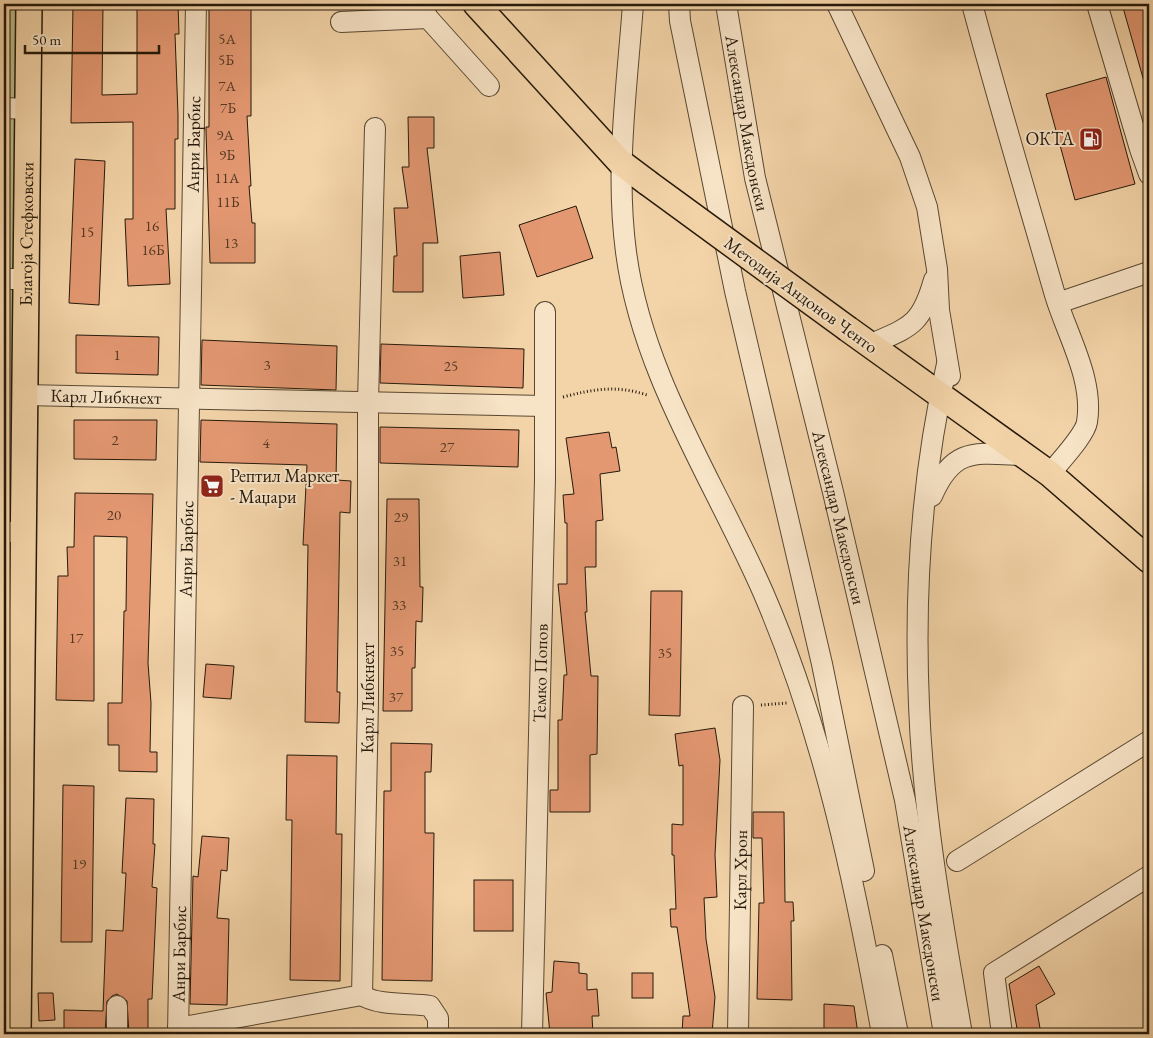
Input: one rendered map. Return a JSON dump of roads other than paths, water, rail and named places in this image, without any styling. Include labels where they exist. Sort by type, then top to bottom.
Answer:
[{"type":"main road","name":"Благоја Стефковски","points":[[18,1034],[12,739],[13,532],[24,395],[15,279],[16,108],[29,4]]},
{"type":"main road","name":"Методија Андонов Ченто","points":[[476,4],[620,162],[869,345],[1050,474],[1149,560]]},
{"type":"street","name":"Анри Барбис","points":[[178,1031],[196,4]]},
{"type":"street","points":[[633,4],[620,162],[626,253],[639,310],[667,396],[763,592],[811,718],[856,888],[882,1034]]},
{"type":"street","points":[[679,4],[680,21],[735,291],[822,664],[898,1034]]},
{"type":"street","name":"Александар Македонски","points":[[726,4],[755,178],[833,492],[905,800],[944,1034]]},
{"type":"street","points":[[837,4],[910,157],[927,207],[937,269],[939,310],[947,364],[954,389],[961,404],[974,420]]},
{"type":"street","points":[[972,4],[1058,304],[1085,383],[1088,406],[1087,424],[1080,438],[1067,450],[1050,474]]},
{"type":"street","points":[[1097,4],[1149,174]]},
{"type":"street","points":[[341,22],[425,11],[489,86]]},
{"type":"street","name":"Карл Либкнехт","points":[[362,995],[368,701],[368,402],[375,128]]},
{"type":"street","points":[[869,345],[912,325],[929,297],[937,269]]},
{"type":"street","points":[[1058,304],[1149,272]]},
{"type":"street","name":"Темко Попов","points":[[532,1034],[545,406],[545,312]]},
{"type":"street","points":[[947,364],[940,396],[924,514],[918,611],[919,706],[929,823],[962,1034]]},
{"type":"street","name":"Карл Либкнехт","points":[[24,395],[545,406]]},
{"type":"street","points":[[924,514],[941,475],[954,463],[971,454],[1022,455]]},
{"type":"street","name":"Карл Хрон","points":[[738,1034],[742,706]]},
{"type":"street","points":[[957,861],[1149,741]]},
{"type":"street","points":[[1002,1034],[994,973],[1149,876]]},
{"type":"street","points":[[178,1031],[362,995],[370,1001],[430,1006],[438,1018],[438,1034]]},
{"type":"street","points":[[117,1006],[117,1034]]},
{"type":"place","name":"ОКТА","points":[[1091,139]]},
{"type":"place","name":"Рептил Маркет - Маџари","points":[[212,486]]}]
